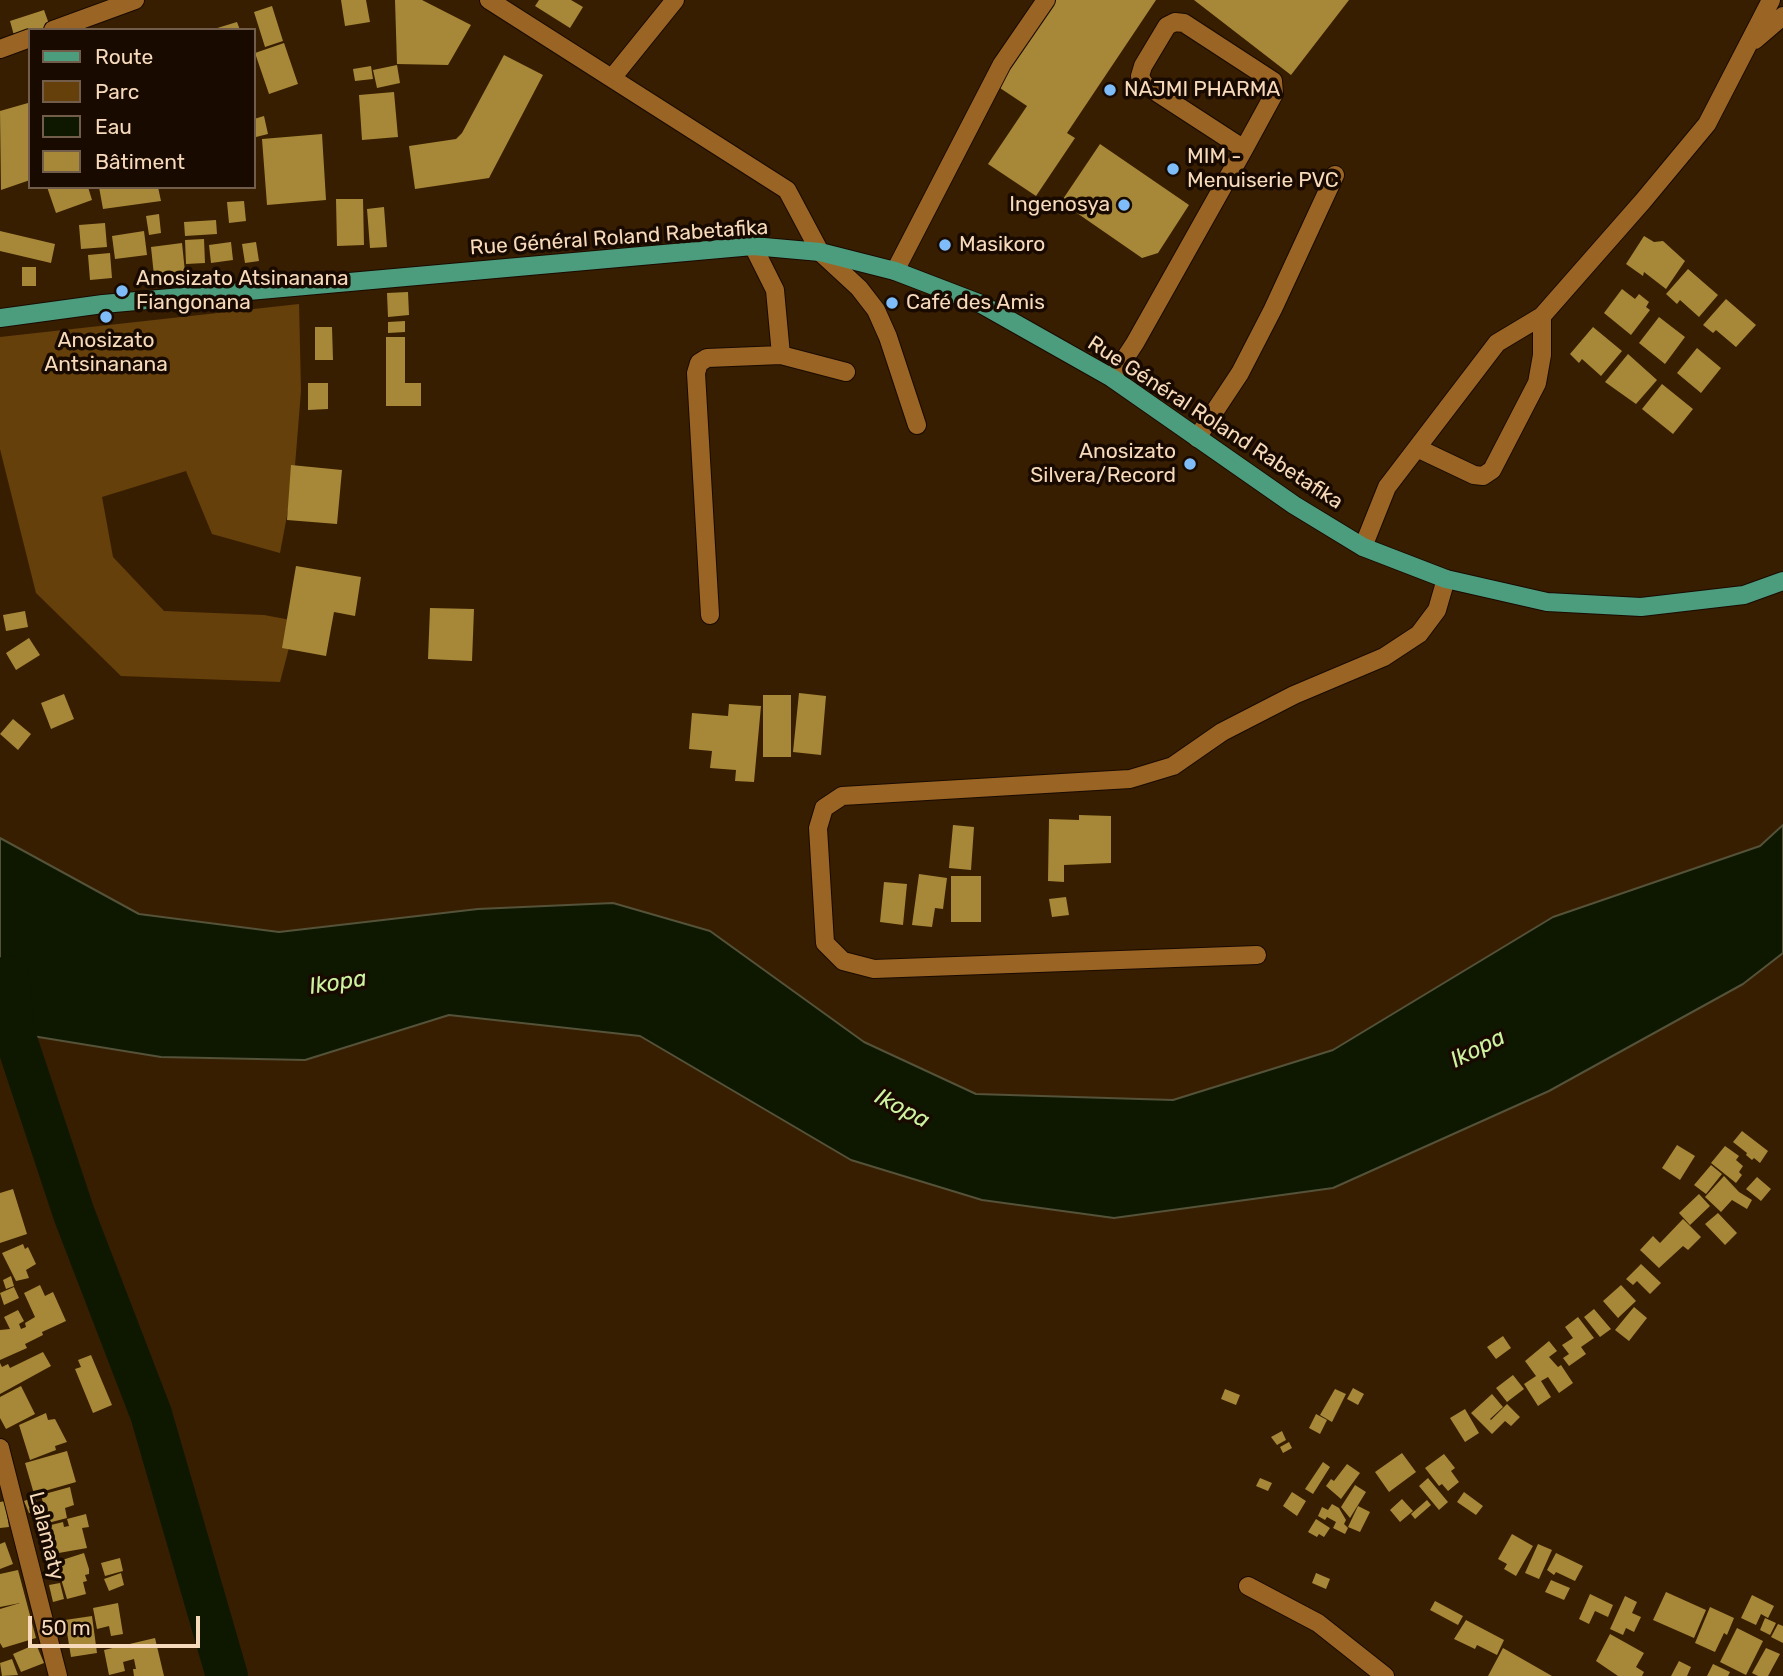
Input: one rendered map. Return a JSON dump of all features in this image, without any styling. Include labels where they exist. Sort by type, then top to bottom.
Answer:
[{"type":"main road","name":"Rue Général Roland Rabetafika","points":[[0,318],[103,304],[753,246],[820,253],[895,271],[981,304],[1112,378],[1294,505],[1363,547],[1446,579],[1547,602],[1641,607],[1744,595],[1783,581]]},
{"type":"street","points":[[58,28],[134,0]]},
{"type":"street","points":[[489,0],[787,190],[820,253],[859,288],[876,310],[888,337],[917,425]]},
{"type":"street","points":[[612,78],[675,0]]},
{"type":"street","points":[[895,271],[1002,64],[1046,0]]},
{"type":"street","points":[[1363,547],[1387,487],[1497,343],[1542,316],[1707,124],[1771,0]]},
{"type":"street","points":[[1747,46],[1783,16]]},
{"type":"street","points":[[1112,378],[1135,343],[1244,149],[1274,94],[1273,81],[1184,23],[1175,22],[1167,26],[1143,66],[1140,76],[1144,84],[1244,149]]},
{"type":"street","points":[[0,49],[28,39]]},
{"type":"street","points":[[1197,438],[1240,373],[1335,175]]},
{"type":"street","points":[[753,246],[775,290],[781,355]]},
{"type":"street","points":[[1417,448],[1474,475],[1483,476],[1492,470],[1537,383],[1542,355],[1542,316]]},
{"type":"street","points":[[710,615],[696,373],[699,363],[707,358],[781,355],[846,372]]},
{"type":"street","points":[[1257,955],[874,969],[843,961],[825,943],[818,828],[824,808],[842,796],[1130,779],[1173,766],[1222,732],[1294,695],[1384,657],[1419,634],[1437,610],[1446,579]]},
{"type":"street","name":"Lalamaty","points":[[0,1448],[58,1676]]},
{"type":"street","points":[[1248,1586],[1318,1623],[1385,1676]]},
{"type":"green space","points":[[299,304],[301,391],[294,478],[280,553],[212,534],[186,471],[102,497],[113,557],[164,611],[264,615],[296,621],[280,682],[121,676],[36,593],[0,449],[0,337]]},
{"type":"water","name":"Ikopa","points":[[1783,825],[1783,953],[1743,984],[1549,1091],[1333,1188],[1114,1218],[982,1200],[851,1160],[640,1036],[449,1015],[305,1060],[161,1057],[14,1033],[0,1020],[0,838],[139,914],[279,932],[478,909],[613,903],[710,931],[864,1042],[976,1094],[1173,1100],[1333,1050],[1553,917],[1760,846]]},
{"type":"building","points":[[341,0],[366,0],[370,22],[345,26]]},
{"type":"building","points":[[395,0],[422,0],[471,25],[448,65],[397,64]]},
{"type":"building","points":[[539,0],[571,0],[583,7],[570,28],[535,6]]},
{"type":"building","points":[[1054,0],[1156,0],[1067,133],[1075,138],[1036,196],[988,164],[1027,106],[997,86]]},
{"type":"building","points":[[1194,0],[1349,0],[1291,75]]},
{"type":"building","points":[[272,6],[283,41],[265,47],[254,12]]},
{"type":"building","points":[[44,10],[50,27],[28,28],[28,31],[15,39],[10,21]]},
{"type":"building","points":[[237,22],[239,28],[217,28]]},
{"type":"building","points":[[284,43],[298,84],[269,94],[256,53]]},
{"type":"building","points":[[504,55],[543,75],[489,178],[415,189],[409,146],[456,139],[462,133]]},
{"type":"building","points":[[397,65],[400,83],[377,88],[373,70]]},
{"type":"building","points":[[371,66],[373,79],[355,81],[353,69]]},
{"type":"building","points":[[394,92],[398,137],[362,140],[359,95]]},
{"type":"building","points":[[28,103],[28,181],[1,190],[0,111]]},
{"type":"building","points":[[264,116],[268,134],[256,137],[256,118]]},
{"type":"building","points":[[322,134],[326,200],[267,205],[262,139]]},
{"type":"building","points":[[1100,144],[1189,205],[1158,253],[1142,258],[1061,202]]},
{"type":"building","points":[[48,189],[89,189],[92,200],[56,213]]},
{"type":"building","points":[[99,189],[158,189],[161,201],[103,209]]},
{"type":"building","points":[[336,199],[363,199],[364,245],[337,246]]},
{"type":"building","points":[[244,201],[246,221],[229,223],[227,202]]},
{"type":"building","points":[[384,207],[387,247],[370,248],[367,209]]},
{"type":"building","points":[[159,214],[161,233],[149,235],[146,216]]},
{"type":"building","points":[[216,220],[217,234],[185,236],[184,222]]},
{"type":"building","points":[[105,223],[107,247],[81,249],[79,225]]},
{"type":"building","points":[[0,231],[55,244],[51,263],[0,251]]},
{"type":"building","points":[[144,231],[147,255],[115,259],[112,236]]},
{"type":"building","points":[[1644,236],[1654,242],[1663,241],[1685,261],[1666,289],[1644,272],[1643,276],[1626,264]]},
{"type":"building","points":[[204,239],[205,263],[186,264],[185,240]]},
{"type":"building","points":[[231,242],[233,260],[211,263],[209,245]]},
{"type":"building","points":[[256,242],[259,261],[245,263],[242,244]]},
{"type":"building","points":[[182,243],[185,272],[154,276],[151,247]]},
{"type":"building","points":[[110,253],[112,278],[90,280],[88,255]]},
{"type":"building","points":[[22,267],[36,267],[36,286],[22,286]]},
{"type":"building","points":[[1688,269],[1718,295],[1699,317],[1680,300],[1677,304],[1666,294]]},
{"type":"building","points":[[1622,289],[1635,299],[1639,294],[1649,302],[1646,307],[1650,310],[1631,335],[1604,313]]},
{"type":"building","points":[[408,292],[409,315],[388,317],[387,293]]},
{"type":"building","points":[[1726,299],[1756,325],[1736,347],[1716,330],[1713,333],[1703,325]]},
{"type":"building","points":[[1659,317],[1685,337],[1665,364],[1639,343]]},
{"type":"building","points":[[405,321],[405,332],[388,333],[388,322]]},
{"type":"building","points":[[315,327],[332,327],[333,360],[315,360]]},
{"type":"building","points":[[1593,327],[1622,351],[1601,376],[1582,359],[1579,363],[1570,354]]},
{"type":"building","points":[[386,337],[405,337],[405,383],[421,383],[421,406],[386,406]]},
{"type":"building","points":[[1697,348],[1721,368],[1701,393],[1677,373]]},
{"type":"building","points":[[1628,354],[1657,380],[1636,404],[1605,382]]},
{"type":"building","points":[[308,383],[328,383],[328,409],[308,410]]},
{"type":"building","points":[[1662,384],[1693,409],[1673,434],[1642,409]]},
{"type":"building","points":[[291,465],[342,470],[337,524],[287,520]]},
{"type":"building","points":[[296,566],[361,577],[355,616],[334,612],[326,656],[282,648]]},
{"type":"building","points":[[430,608],[474,609],[472,661],[428,659]]},
{"type":"building","points":[[25,611],[28,627],[6,631],[3,615]]},
{"type":"building","points":[[29,638],[40,655],[16,670],[6,653]]},
{"type":"building","points":[[799,693],[826,696],[821,755],[793,752]]},
{"type":"building","points":[[64,694],[74,719],[51,729],[41,703]]},
{"type":"building","points":[[763,695],[791,695],[791,757],[763,757]]},
{"type":"building","points":[[729,704],[761,706],[754,782],[735,781],[736,770],[710,768],[712,751],[689,749],[692,713],[728,716]]},
{"type":"building","points":[[13,719],[31,734],[18,750],[0,734]]},
{"type":"building","points":[[1079,815],[1111,816],[1111,863],[1064,865],[1064,882],[1048,881],[1049,819],[1079,820]]},
{"type":"building","points":[[953,825],[974,827],[971,870],[949,868]]},
{"type":"building","points":[[919,874],[947,878],[943,909],[935,908],[932,927],[912,925]]},
{"type":"building","points":[[951,876],[981,876],[981,922],[951,922]]},
{"type":"building","points":[[884,882],[907,884],[903,925],[880,922]]},
{"type":"building","points":[[1066,897],[1069,915],[1052,917],[1049,899]]},
{"type":"building","points":[[1742,1131],[1768,1151],[1760,1163],[1754,1158],[1752,1160],[1733,1142]]},
{"type":"building","points":[[1677,1145],[1695,1156],[1680,1180],[1662,1168]]},
{"type":"building","points":[[1725,1146],[1739,1156],[1736,1160],[1743,1166],[1739,1172],[1742,1175],[1736,1183],[1711,1163]]},
{"type":"building","points":[[1711,1165],[1722,1174],[1706,1194],[1694,1185]]},
{"type":"building","points":[[1724,1176],[1739,1192],[1752,1200],[1747,1209],[1732,1200],[1721,1212],[1705,1197]]},
{"type":"building","points":[[1757,1177],[1771,1189],[1761,1201],[1746,1189]]},
{"type":"building","points":[[13,1189],[27,1234],[0,1243],[0,1193]]},
{"type":"building","points":[[1699,1194],[1710,1206],[1690,1225],[1679,1213]]},
{"type":"building","points":[[1718,1213],[1737,1233],[1725,1245],[1705,1224]]},
{"type":"building","points":[[1683,1219],[1701,1237],[1688,1250],[1683,1246],[1659,1268],[1640,1250],[1653,1236],[1660,1243]]},
{"type":"building","points":[[23,1244],[25,1249],[28,1247],[36,1264],[26,1270],[29,1278],[16,1281],[2,1253]]},
{"type":"building","points":[[1641,1264],[1661,1283],[1650,1294],[1637,1281],[1633,1285],[1626,1279]]},
{"type":"building","points":[[11,1276],[14,1286],[6,1289],[3,1280]]},
{"type":"building","points":[[40,1285],[45,1296],[53,1292],[66,1321],[42,1332],[43,1335],[25,1344],[27,1348],[0,1360],[0,1330],[10,1329],[4,1317],[18,1310],[24,1321],[19,1324],[21,1329],[26,1327],[25,1323],[35,1317],[24,1293]]},
{"type":"building","points":[[1621,1285],[1636,1301],[1618,1318],[1603,1301]]},
{"type":"building","points":[[14,1287],[19,1298],[4,1305],[0,1293]]},
{"type":"building","points":[[1634,1307],[1647,1318],[1629,1341],[1615,1330]]},
{"type":"building","points":[[1594,1309],[1611,1329],[1600,1337],[1584,1317]]},
{"type":"building","points":[[1578,1317],[1594,1338],[1581,1347],[1586,1354],[1569,1366],[1563,1358],[1569,1354],[1562,1345],[1573,1338],[1565,1327]]},
{"type":"building","points":[[1503,1336],[1511,1348],[1496,1359],[1487,1347]]},
{"type":"building","points":[[1549,1341],[1557,1351],[1549,1357],[1558,1367],[1561,1365],[1573,1383],[1559,1393],[1548,1377],[1541,1381],[1551,1397],[1538,1406],[1524,1384],[1536,1376],[1525,1361]]},
{"type":"building","points":[[43,1352],[51,1366],[0,1394],[0,1363],[2,1367],[8,1364],[10,1368]]},
{"type":"building","points":[[91,1355],[112,1405],[93,1413],[75,1369],[81,1367],[78,1360]]},
{"type":"building","points":[[1513,1375],[1524,1389],[1507,1402],[1496,1388]]},
{"type":"building","points":[[21,1386],[35,1414],[6,1429],[0,1418],[0,1397]]},
{"type":"building","points":[[1353,1388],[1364,1394],[1358,1405],[1347,1399]]},
{"type":"building","points":[[1225,1389],[1240,1395],[1236,1405],[1221,1399]]},
{"type":"building","points":[[1335,1389],[1346,1394],[1332,1422],[1320,1415]]},
{"type":"building","points":[[1492,1394],[1503,1407],[1491,1420],[1507,1404],[1520,1417],[1511,1426],[1505,1421],[1492,1434],[1471,1413]]},
{"type":"building","points":[[1465,1409],[1479,1433],[1465,1442],[1450,1418]]},
{"type":"building","points":[[46,1413],[48,1420],[55,1419],[67,1442],[55,1446],[56,1450],[30,1460],[19,1425]]},
{"type":"building","points":[[1316,1414],[1327,1420],[1320,1434],[1309,1428]]},
{"type":"building","points":[[1282,1431],[1286,1440],[1277,1445],[1271,1437]]},
{"type":"building","points":[[1289,1442],[1292,1448],[1283,1453],[1280,1447]]},
{"type":"building","points":[[67,1451],[76,1482],[34,1494],[25,1463]]},
{"type":"building","points":[[1402,1453],[1416,1472],[1389,1492],[1375,1472]]},
{"type":"building","points":[[1444,1454],[1455,1468],[1451,1471],[1459,1482],[1448,1491],[1442,1484],[1439,1486],[1425,1468]]},
{"type":"building","points":[[1323,1462],[1330,1467],[1313,1494],[1305,1489]]},
{"type":"building","points":[[1347,1464],[1360,1473],[1341,1499],[1326,1486],[1331,1479],[1334,1481]]},
{"type":"building","points":[[1260,1478],[1272,1483],[1268,1491],[1256,1486]]},
{"type":"building","points":[[1428,1478],[1448,1502],[1439,1510],[1419,1486]]},
{"type":"building","points":[[1355,1485],[1366,1492],[1350,1518],[1341,1507]]},
{"type":"building","points":[[70,1487],[74,1505],[65,1508],[67,1518],[48,1523],[41,1495]]},
{"type":"building","points":[[1292,1492],[1306,1501],[1297,1516],[1283,1506]]},
{"type":"building","points":[[1464,1492],[1483,1506],[1476,1515],[1457,1502]]},
{"type":"building","points":[[35,1497],[40,1509],[29,1513],[24,1501]]},
{"type":"building","points":[[1402,1499],[1413,1511],[1400,1522],[1390,1510]]},
{"type":"building","points":[[1427,1500],[1431,1505],[1415,1519],[1411,1514]]},
{"type":"building","points":[[5,1501],[9,1527],[0,1528],[0,1502]]},
{"type":"building","points":[[1332,1504],[1339,1508],[1346,1520],[1344,1524],[1348,1528],[1345,1534],[1333,1528],[1336,1522],[1318,1516],[1322,1507],[1328,1510]]},
{"type":"building","points":[[1358,1506],[1370,1512],[1360,1532],[1348,1527]]},
{"type":"building","points":[[86,1514],[89,1527],[82,1528],[87,1548],[53,1554],[47,1526],[63,1522],[64,1527],[69,1526],[67,1519]]},
{"type":"building","points":[[1316,1519],[1330,1528],[1324,1537],[1308,1532]]},
{"type":"building","points":[[1512,1534],[1533,1546],[1516,1576],[1504,1569],[1507,1564],[1498,1559]]},
{"type":"building","points":[[5,1542],[13,1564],[0,1569],[0,1544]]},
{"type":"building","points":[[1538,1544],[1552,1550],[1539,1579],[1525,1573]]},
{"type":"building","points":[[84,1553],[89,1569],[89,1574],[85,1575],[87,1581],[83,1582],[86,1594],[67,1599],[56,1562]]},
{"type":"building","points":[[1556,1553],[1583,1566],[1575,1581],[1547,1570]]},
{"type":"building","points":[[120,1558],[123,1571],[105,1576],[101,1563]]},
{"type":"building","points":[[18,1570],[36,1638],[3,1648],[0,1643],[0,1609],[20,1603],[0,1607],[0,1574]]},
{"type":"building","points":[[121,1573],[124,1585],[109,1591],[104,1579]]},
{"type":"building","points":[[1316,1573],[1330,1579],[1326,1589],[1312,1583]]},
{"type":"building","points":[[1551,1580],[1570,1588],[1564,1600],[1545,1592]]},
{"type":"building","points":[[60,1583],[64,1599],[53,1602],[49,1585]]},
{"type":"building","points":[[1666,1592],[1706,1610],[1694,1638],[1653,1620]]},
{"type":"building","points":[[1590,1594],[1613,1605],[1608,1617],[1595,1611],[1589,1624],[1579,1619]]},
{"type":"building","points":[[1752,1595],[1774,1606],[1768,1618],[1761,1614],[1756,1625],[1741,1618]]},
{"type":"building","points":[[1625,1596],[1637,1602],[1632,1613],[1641,1617],[1634,1632],[1626,1628],[1623,1635],[1610,1629]]},
{"type":"building","points":[[1435,1601],[1463,1616],[1458,1625],[1430,1610]]},
{"type":"building","points":[[118,1603],[123,1634],[111,1636],[109,1626],[97,1629],[93,1608]]},
{"type":"building","points":[[1710,1607],[1734,1618],[1727,1635],[1724,1633],[1715,1652],[1695,1643]]},
{"type":"building","points":[[92,1616],[97,1653],[71,1657],[65,1620]]},
{"type":"building","points":[[1765,1618],[1776,1623],[1770,1635],[1760,1630]]},
{"type":"building","points":[[1466,1620],[1504,1640],[1497,1655],[1477,1645],[1475,1649],[1454,1639]]},
{"type":"building","points":[[1778,1624],[1783,1626],[1783,1643],[1771,1637]]},
{"type":"building","points":[[1737,1628],[1763,1641],[1746,1675],[1720,1662]]},
{"type":"building","points":[[1610,1634],[1644,1653],[1636,1667],[1644,1672],[1642,1676],[1618,1676],[1596,1661]]},
{"type":"building","points":[[155,1638],[164,1676],[134,1676],[134,1659],[123,1662],[125,1671],[109,1675],[104,1650]]},
{"type":"building","points":[[36,1644],[44,1663],[21,1672],[13,1654]]},
{"type":"building","points":[[1503,1648],[1552,1676],[1488,1676]]},
{"type":"building","points":[[1766,1648],[1780,1654],[1768,1676],[1758,1676],[1752,1673]]},
{"type":"building","points":[[12,1659],[18,1675],[2,1676],[0,1663]]},
{"type":"building","points":[[1679,1661],[1691,1667],[1687,1676],[1671,1676]]},
{"type":"building","points":[[1713,1664],[1730,1672],[1728,1676],[1707,1676]]},
{"type":"waterway","points":[[8,977],[14,1033],[74,1214],[151,1414],[227,1676]]},
{"type":"place","name":"NAJMI PHARMA","points":[[1110,90]]},
{"type":"place","name":"MIM - Menuiserie PVC","points":[[1173,169]]},
{"type":"place","name":"Ingenosya","points":[[1124,205]]},
{"type":"place","name":"Masikoro","points":[[945,245]]},
{"type":"place","name":"Anosizato Atsinanana Fiangonana","points":[[122,291]]},
{"type":"place","name":"Café des Amis","points":[[892,303]]},
{"type":"place","name":"Anosizato Antsinanana","points":[[106,317]]},
{"type":"place","name":"Anosizato Silvera/Record","points":[[1190,464]]}]
